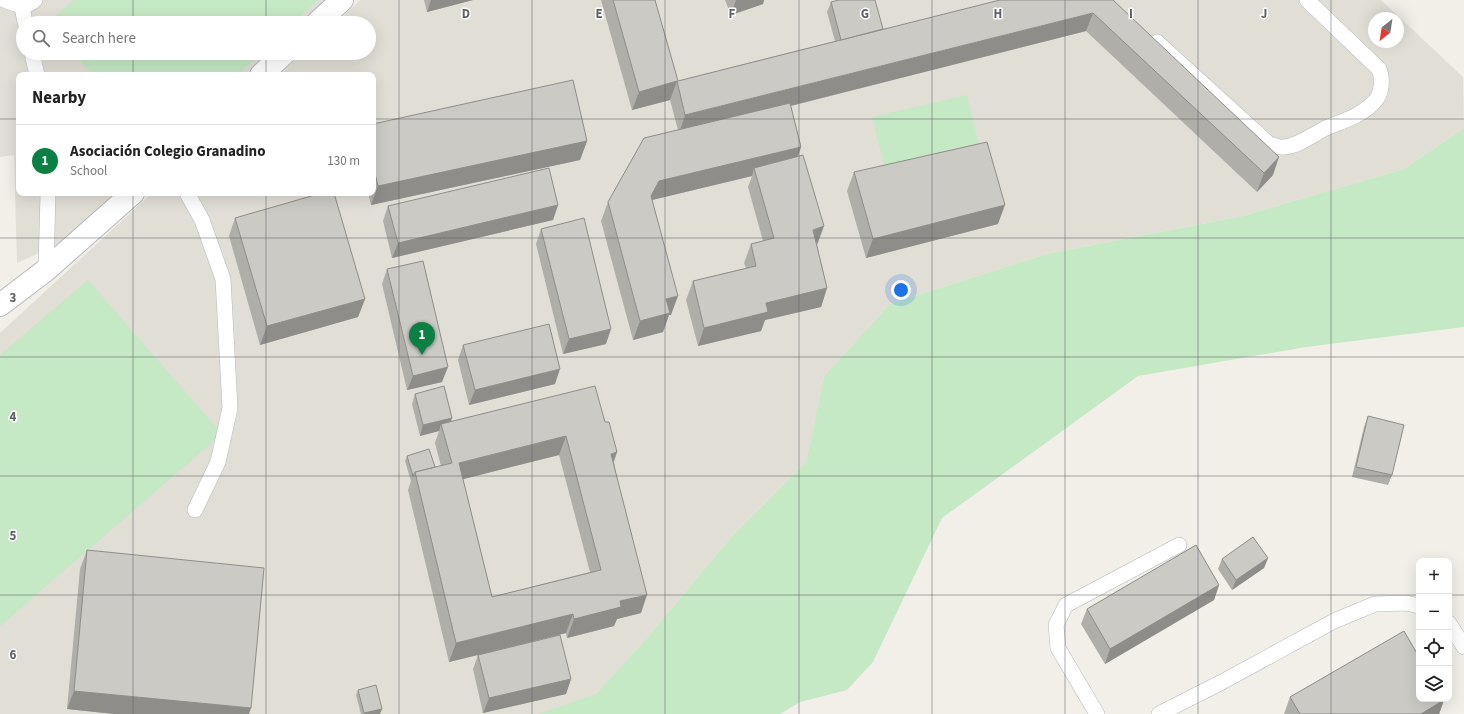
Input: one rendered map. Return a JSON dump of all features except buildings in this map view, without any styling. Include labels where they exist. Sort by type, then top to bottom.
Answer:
[{"type":"street","points":[[325,16],[342,0]]},
{"type":"street","points":[[264,72],[277,60]]},
{"type":"street","points":[[0,305],[46,270],[130,196]]},
{"type":"lane","points":[[4,0],[28,3],[27,16]]},
{"type":"lane","points":[[1146,32],[1269,144],[1277,147],[1285,147],[1300,142],[1366,109],[1376,100],[1381,86],[1381,74],[1379,69],[1307,0]]},
{"type":"lane","points":[[33,60],[35,72]]},
{"type":"lane","points":[[46,270],[48,196]]},
{"type":"lane","points":[[189,196],[202,220],[223,279],[230,408],[218,462],[195,510]]},
{"type":"lane","points":[[1097,714],[1058,648],[1056,625],[1066,605],[1179,545]]},
{"type":"lane","points":[[1158,714],[1222,682],[1334,621],[1375,604],[1406,603],[1416,605]]},
{"type":"lane","points":[[1452,628],[1464,647]]},
{"type":"shaded area","points":[[0,0],[331,0],[314,16],[16,16],[16,60],[265,60],[252,72],[16,72],[16,196],[117,196],[71,238],[17,263],[14,155],[0,157]]},
{"type":"shaded area","points":[[360,0],[1381,0],[1394,12],[1368,12],[1368,48],[1404,48],[1404,22],[1463,77],[1464,128],[1404,169],[1243,216],[1047,254],[890,304],[824,376],[806,462],[733,535],[647,638],[596,694],[563,714],[0,714],[0,333],[149,196],[376,196],[376,72],[283,72],[296,60],[376,60],[376,16],[343,16]]},
{"type":"green space","points":[[73,0],[318,0],[301,16],[56,16]]},
{"type":"green space","points":[[79,60],[254,60],[241,72],[90,72]]},
{"type":"green space","points":[[967,95],[981,154],[887,177],[872,117]]},
{"type":"green space","points":[[1464,128],[1464,327],[1306,347],[1138,376],[942,518],[873,662],[847,690],[800,702],[780,714],[538,714],[596,694],[647,638],[733,535],[806,462],[824,376],[890,304],[1047,254],[1243,216],[1404,169]]},
{"type":"green space","points":[[88,280],[222,434],[0,626],[0,355]]},
{"type":"place","name":"Asociación Colegio Granadino","points":[[422,355]]}]
